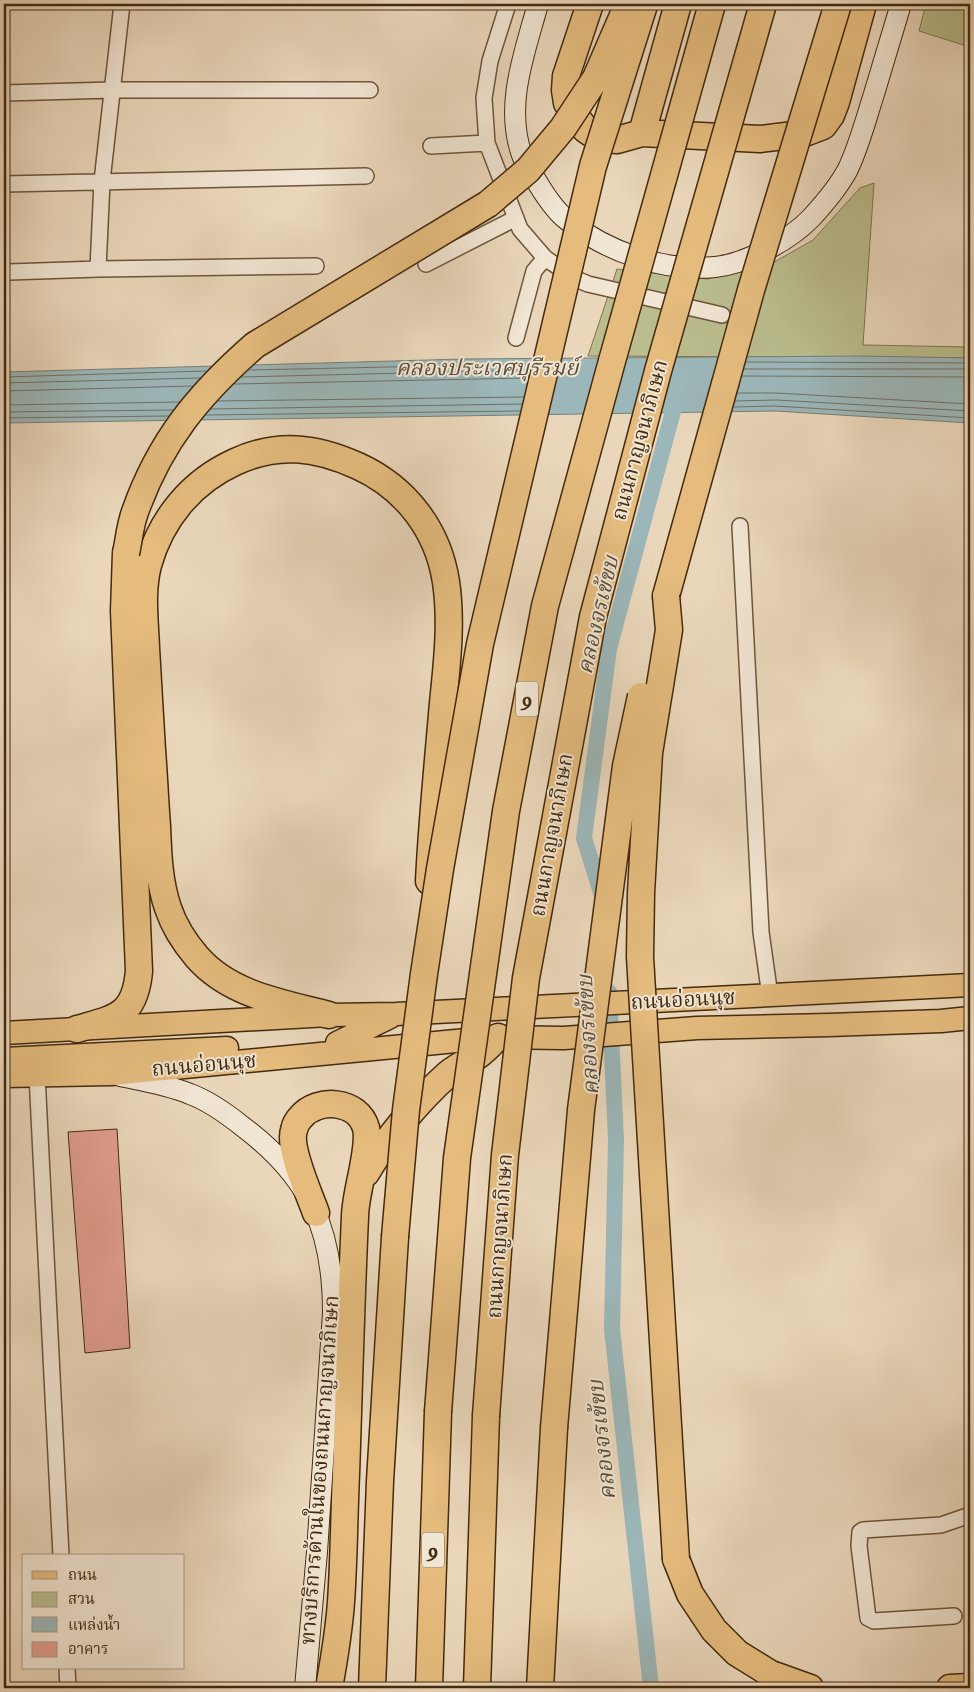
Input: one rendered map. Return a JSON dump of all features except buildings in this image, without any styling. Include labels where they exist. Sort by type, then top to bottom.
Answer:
[{"type":"highway","points":[[590,4],[566,76],[568,103],[585,129],[598,138],[617,140],[642,133],[760,139],[802,134],[823,126],[831,115],[836,102],[863,4]]},
{"type":"highway","points":[[77,1029],[120,1015],[129,1005],[137,990],[139,971],[124,611],[126,553],[134,514],[164,447],[193,407],[224,372],[256,345],[488,204],[528,170],[564,128],[596,78],[628,4]]},
{"type":"highway","points":[[372,1688],[380,1480],[400,1179],[424,974],[440,869],[480,644],[592,166],[644,4]]},
{"type":"highway","points":[[642,133],[678,4]]},
{"type":"highway","name":"9","points":[[429,1688],[438,1412],[457,1158],[506,811],[545,606],[712,4]]},
{"type":"highway","name":"ถนนกาญจนาภิเษก","points":[[477,1688],[486,1416],[505,1156],[526,978],[593,617],[658,371],[763,4]]},
{"type":"highway","points":[[540,1688],[554,1428],[581,1110],[626,766],[656,628],[751,290],[838,4]]},
{"type":"highway","points":[[329,1015],[258,996],[225,980],[199,960],[183,939],[168,908],[159,861],[144,611],[147,568],[159,534],[177,506],[198,484],[223,467],[253,454],[279,449],[311,451],[340,458],[367,470],[390,484],[402,495],[425,523],[438,549],[446,583],[448,621],[446,677],[433,813],[424,974]]},
{"type":"highway","points":[[666,596],[669,630],[648,753],[641,893],[640,957],[676,1559],[690,1594],[714,1630],[737,1653],[771,1674],[810,1688]]},
{"type":"highway","points":[[359,1187],[382,1148],[410,1114],[447,1075],[475,1058],[498,1037]]},
{"type":"highway","points":[[316,1212],[295,1155],[292,1138],[294,1130],[300,1117],[314,1106],[332,1104],[346,1106],[358,1114],[367,1132],[355,1210],[341,1602],[329,1688]]},
{"type":"highway","points":[[950,1688],[970,1687]]},
{"type":"main road","points":[[538,4],[516,89],[516,128],[522,156],[542,192],[566,219],[596,240],[610,247],[659,264],[717,267],[748,258],[771,248],[810,219],[830,196],[847,170],[865,124],[901,4]]},
{"type":"main road","name":"ถนนอ่อนนุช","points":[[4,1033],[329,1015],[396,1014],[970,985]]},
{"type":"main road","name":"ถนนอ่อนนุช","points":[[337,1043],[396,1014]]},
{"type":"main road","name":"ถนนอ่อนนุช","points":[[4,1076],[111,1074],[498,1037],[564,1038],[697,1028],[829,1026],[970,1018]]},
{"type":"main road","points":[[941,1021],[970,1036]]},
{"type":"main road","name":"ถนนอ่อนนุช","points":[[4,1059],[337,1043],[403,1046]]},
{"type":"main road","name":"ทางบริการด้านในของถนนกาญจนาภิเษก","points":[[111,1074],[192,1094],[226,1113],[252,1134],[287,1168],[304,1188],[316,1212],[329,1259],[333,1286],[333,1313],[317,1552],[305,1688]]},
{"type":"street","points":[[98,269],[102,181],[122,4]]},
{"type":"street","points":[[508,4],[490,61],[484,98],[487,143],[520,228],[545,258],[576,279],[588,284],[722,314]]},
{"type":"street","points":[[4,92],[370,90]]},
{"type":"street","points":[[431,146],[487,143]]},
{"type":"street","points":[[4,184],[366,176]]},
{"type":"street","points":[[426,264],[516,218]]},
{"type":"street","points":[[516,338],[534,271],[545,258]]},
{"type":"street","points":[[9,272],[316,266]]},
{"type":"street","points":[[740,526],[761,932],[770,996]]},
{"type":"street","points":[[36,1075],[61,1554]]},
{"type":"street","points":[[954,1616],[874,1621],[868,1618],[860,1532],[863,1530],[941,1525],[970,1516]]},
{"type":"street","points":[[67,1670],[68,1688]]},
{"type":"green space","points":[[926,4],[970,4],[970,47],[919,31]]},
{"type":"green space","points":[[874,183],[863,345],[970,347],[970,358],[588,356],[617,269],[707,279],[776,261],[813,240],[860,188]]},
{"type":"water","name":"คลองประเวศบุรีรมย์","points":[[860,356],[970,358],[970,423],[775,411],[4,423],[4,372],[463,359]]},
{"type":"waterway","name":"คลองจรเข้ขบ","points":[[604,902],[584,838],[609,649],[678,393]]},
{"type":"waterway","name":"คลองจรเข้ขบ","points":[[609,992],[616,1139],[612,1329],[651,1688]]}]
